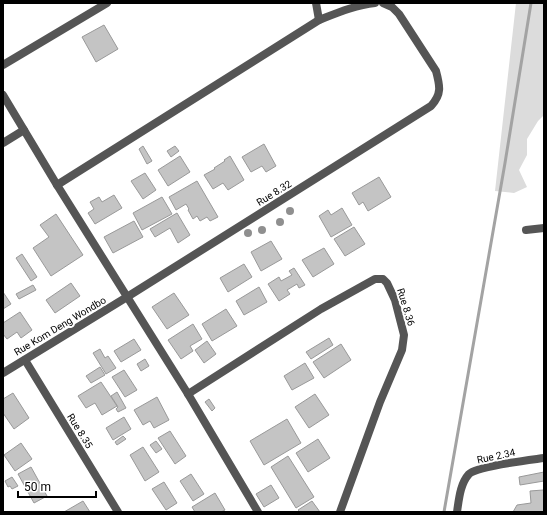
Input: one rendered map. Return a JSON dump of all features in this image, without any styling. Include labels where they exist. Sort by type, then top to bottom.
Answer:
[{"type":"street","points":[[3,65],[107,3]]},
{"type":"street","points":[[316,3],[319,20]]},
{"type":"street","points":[[57,185],[319,20],[358,6],[376,3]]},
{"type":"street","name":"Rue 8.32","points":[[127,297],[431,106],[437,100],[440,91],[436,72],[399,14],[392,7],[383,3]]},
{"type":"street","points":[[3,95],[57,185],[188,394],[258,512]]},
{"type":"street","points":[[3,143],[24,130]]},
{"type":"street","points":[[526,230],[544,228]]},
{"type":"street","name":"Rue 8.36","points":[[188,394],[321,309],[375,279],[382,279],[387,283],[395,300],[404,335],[402,350],[380,402],[340,512]]},
{"type":"street","name":"Rue Kom Deng Wondbo","points":[[3,373],[127,297]]},
{"type":"street","name":"Rue 8.35","points":[[25,360],[118,512]]},
{"type":"street","name":"Rue 2.34","points":[[457,512],[463,484],[470,473],[483,468],[544,458]]},
{"type":"shaded area","points":[[516,3],[543,3],[544,115],[538,121],[527,139],[527,155],[519,170],[527,187],[514,193],[495,191]]},
{"type":"building","points":[[104,25],[118,49],[96,62],[82,37]]},
{"type":"building","points":[[264,144],[276,166],[266,172],[262,166],[251,172],[242,157]]},
{"type":"building","points":[[143,146],[152,161],[147,164],[139,149]]},
{"type":"building","points":[[175,146],[179,151],[171,157],[167,151]]},
{"type":"building","points":[[180,156],[190,172],[168,186],[158,170]]},
{"type":"building","points":[[230,156],[244,180],[228,190],[223,183],[213,189],[204,175],[215,169],[214,168]]},
{"type":"building","points":[[145,173],[156,190],[143,199],[131,181]]},
{"type":"building","points":[[379,177],[391,197],[368,211],[363,202],[359,205],[352,193]]},
{"type":"building","points":[[197,181],[218,217],[210,221],[207,217],[200,221],[197,216],[193,219],[186,204],[176,210],[169,197]]},
{"type":"building","points":[[114,195],[122,208],[95,224],[88,213],[94,209],[90,202],[99,197],[102,202]]},
{"type":"building","points":[[162,197],[172,214],[142,230],[133,213]]},
{"type":"building","points":[[342,208],[352,225],[331,237],[319,216],[328,210],[331,215]]},
{"type":"building","points":[[177,213],[190,235],[178,243],[170,228],[155,237],[150,229]]},
{"type":"building","points":[[56,214],[83,255],[51,276],[33,248],[49,237],[40,225]]},
{"type":"building","points":[[134,221],[143,237],[113,253],[104,237]]},
{"type":"building","points":[[354,227],[365,244],[345,256],[334,239]]},
{"type":"building","points":[[271,241],[282,259],[261,271],[251,252]]},
{"type":"building","points":[[324,248],[334,264],[313,277],[302,260]]},
{"type":"building","points":[[22,254],[37,277],[31,281],[16,258]]},
{"type":"building","points":[[244,264],[252,277],[228,292],[220,278]]},
{"type":"building","points":[[294,268],[305,285],[299,288],[297,284],[287,290],[290,294],[279,301],[268,284],[279,277],[281,281],[292,275],[289,271]]},
{"type":"building","points":[[71,283],[80,296],[55,313],[46,300]]},
{"type":"building","points":[[33,285],[36,290],[19,299],[16,294]]},
{"type":"building","points":[[259,287],[267,302],[244,315],[236,301]]},
{"type":"building","points":[[3,292],[11,304],[3,309]]},
{"type":"building","points":[[174,293],[189,315],[167,329],[152,307]]},
{"type":"building","points":[[226,309],[237,326],[212,341],[202,324]]},
{"type":"building","points":[[20,312],[32,330],[21,338],[17,332],[7,339],[3,334],[3,323]]},
{"type":"building","points":[[193,324],[202,339],[190,346],[193,351],[181,359],[168,340]]},
{"type":"building","points":[[329,338],[333,345],[311,359],[306,352]]},
{"type":"building","points":[[134,339],[141,350],[121,362],[114,351]]},
{"type":"building","points":[[207,341],[216,354],[204,363],[195,350]]},
{"type":"building","points":[[341,344],[351,360],[324,378],[313,362]]},
{"type":"building","points":[[100,349],[105,358],[108,356],[116,368],[106,374],[93,353]]},
{"type":"building","points":[[145,359],[149,366],[141,371],[137,364]]},
{"type":"building","points":[[305,363],[314,378],[292,390],[284,376]]},
{"type":"building","points":[[100,367],[105,375],[91,383],[86,376]]},
{"type":"building","points":[[124,370],[137,390],[125,397],[112,377]]},
{"type":"building","points":[[101,382],[117,406],[102,415],[95,403],[86,408],[78,396]]},
{"type":"building","points":[[117,392],[126,408],[118,412],[116,409],[118,407],[111,396]]},
{"type":"building","points":[[13,393],[29,418],[14,429],[3,413],[3,399]]},
{"type":"building","points":[[315,394],[329,415],[309,428],[295,407]]},
{"type":"building","points":[[157,397],[169,420],[154,428],[150,421],[143,425],[134,410]]},
{"type":"building","points":[[209,399],[215,408],[212,411],[205,402]]},
{"type":"building","points":[[124,417],[131,429],[113,440],[106,428]]},
{"type":"building","points":[[287,419],[301,443],[264,465],[250,441]]},
{"type":"building","points":[[170,431],[186,456],[175,464],[158,438]]},
{"type":"building","points":[[123,436],[126,439],[117,445],[115,442]]},
{"type":"building","points":[[318,439],[330,458],[308,472],[296,453]]},
{"type":"building","points":[[156,441],[162,449],[156,453],[150,445]]},
{"type":"building","points":[[21,443],[32,459],[15,471],[4,455]]},
{"type":"building","points":[[143,447],[159,472],[145,481],[130,455]]},
{"type":"building","points":[[288,456],[314,497],[296,508],[271,467]]},
{"type":"building","points":[[31,467],[47,496],[34,503],[18,474]]},
{"type":"building","points":[[544,472],[544,481],[520,485],[519,477]]},
{"type":"building","points":[[191,474],[204,494],[193,501],[180,481]]},
{"type":"building","points":[[12,477],[18,486],[12,489],[10,486],[8,487],[5,481]]},
{"type":"building","points":[[164,482],[177,503],[166,510],[152,489]]},
{"type":"building","points":[[271,485],[279,498],[264,507],[256,494]]},
{"type":"building","points":[[543,490],[544,512],[513,512],[517,505],[531,503],[530,491]]},
{"type":"building","points":[[215,493],[225,510],[221,512],[195,512],[192,507]]},
{"type":"building","points":[[83,501],[90,512],[64,512]]},
{"type":"building","points":[[312,501],[320,512],[300,512],[298,510]]},
{"type":"waterway","points":[[444,512],[505,163],[531,3]]}]
